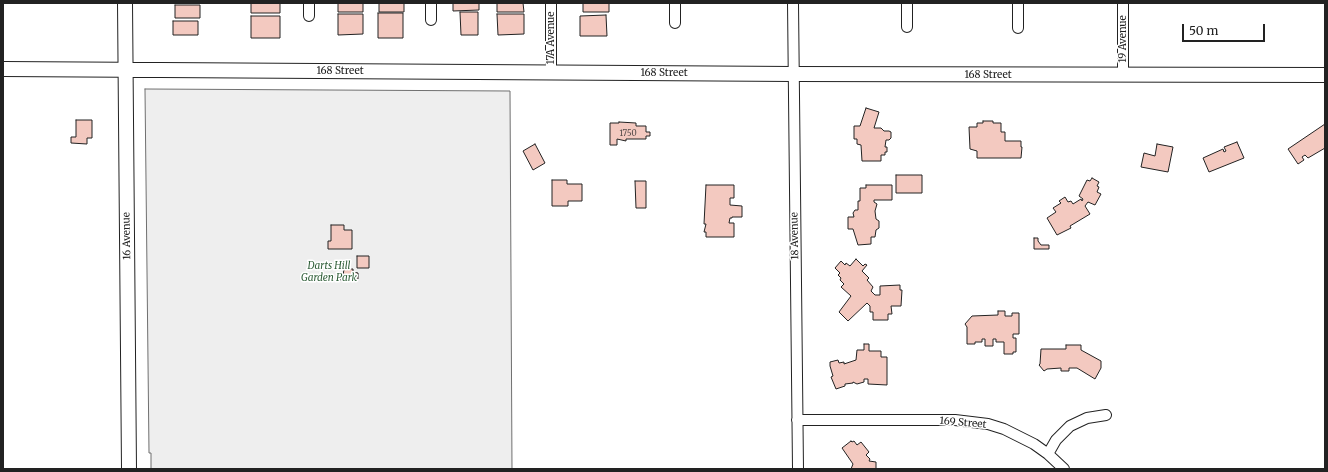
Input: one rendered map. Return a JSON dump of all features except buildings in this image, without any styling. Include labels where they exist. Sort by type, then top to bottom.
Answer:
[{"type":"main road","name":"16 Avenue","points":[[125,3],[130,469]]},
{"type":"main road","name":"168 Street","points":[[3,69],[794,74],[1325,75]]},
{"type":"street","points":[[309,3],[309,16]]},
{"type":"street","points":[[431,3],[431,20]]},
{"type":"street","name":"17A Avenue","points":[[551,3],[551,72]]},
{"type":"street","points":[[675,3],[675,23]]},
{"type":"street","name":"18 Avenue","points":[[793,3],[798,469]]},
{"type":"street","points":[[907,3],[907,26]]},
{"type":"street","points":[[1018,3],[1018,28]]},
{"type":"street","name":"19 Avenue","points":[[1123,3],[1123,75]]},
{"type":"street","points":[[1064,469],[1048,454],[1056,440],[1070,426],[1087,418],[1106,415]]},
{"type":"street","name":"169 Street","points":[[798,420],[972,422],[1004,429],[1020,436],[1048,454]]},
{"type":"green space","name":"Darts Hill Garden Park","points":[[145,89],[510,91],[512,469],[151,469],[151,453],[149,453]]}]
